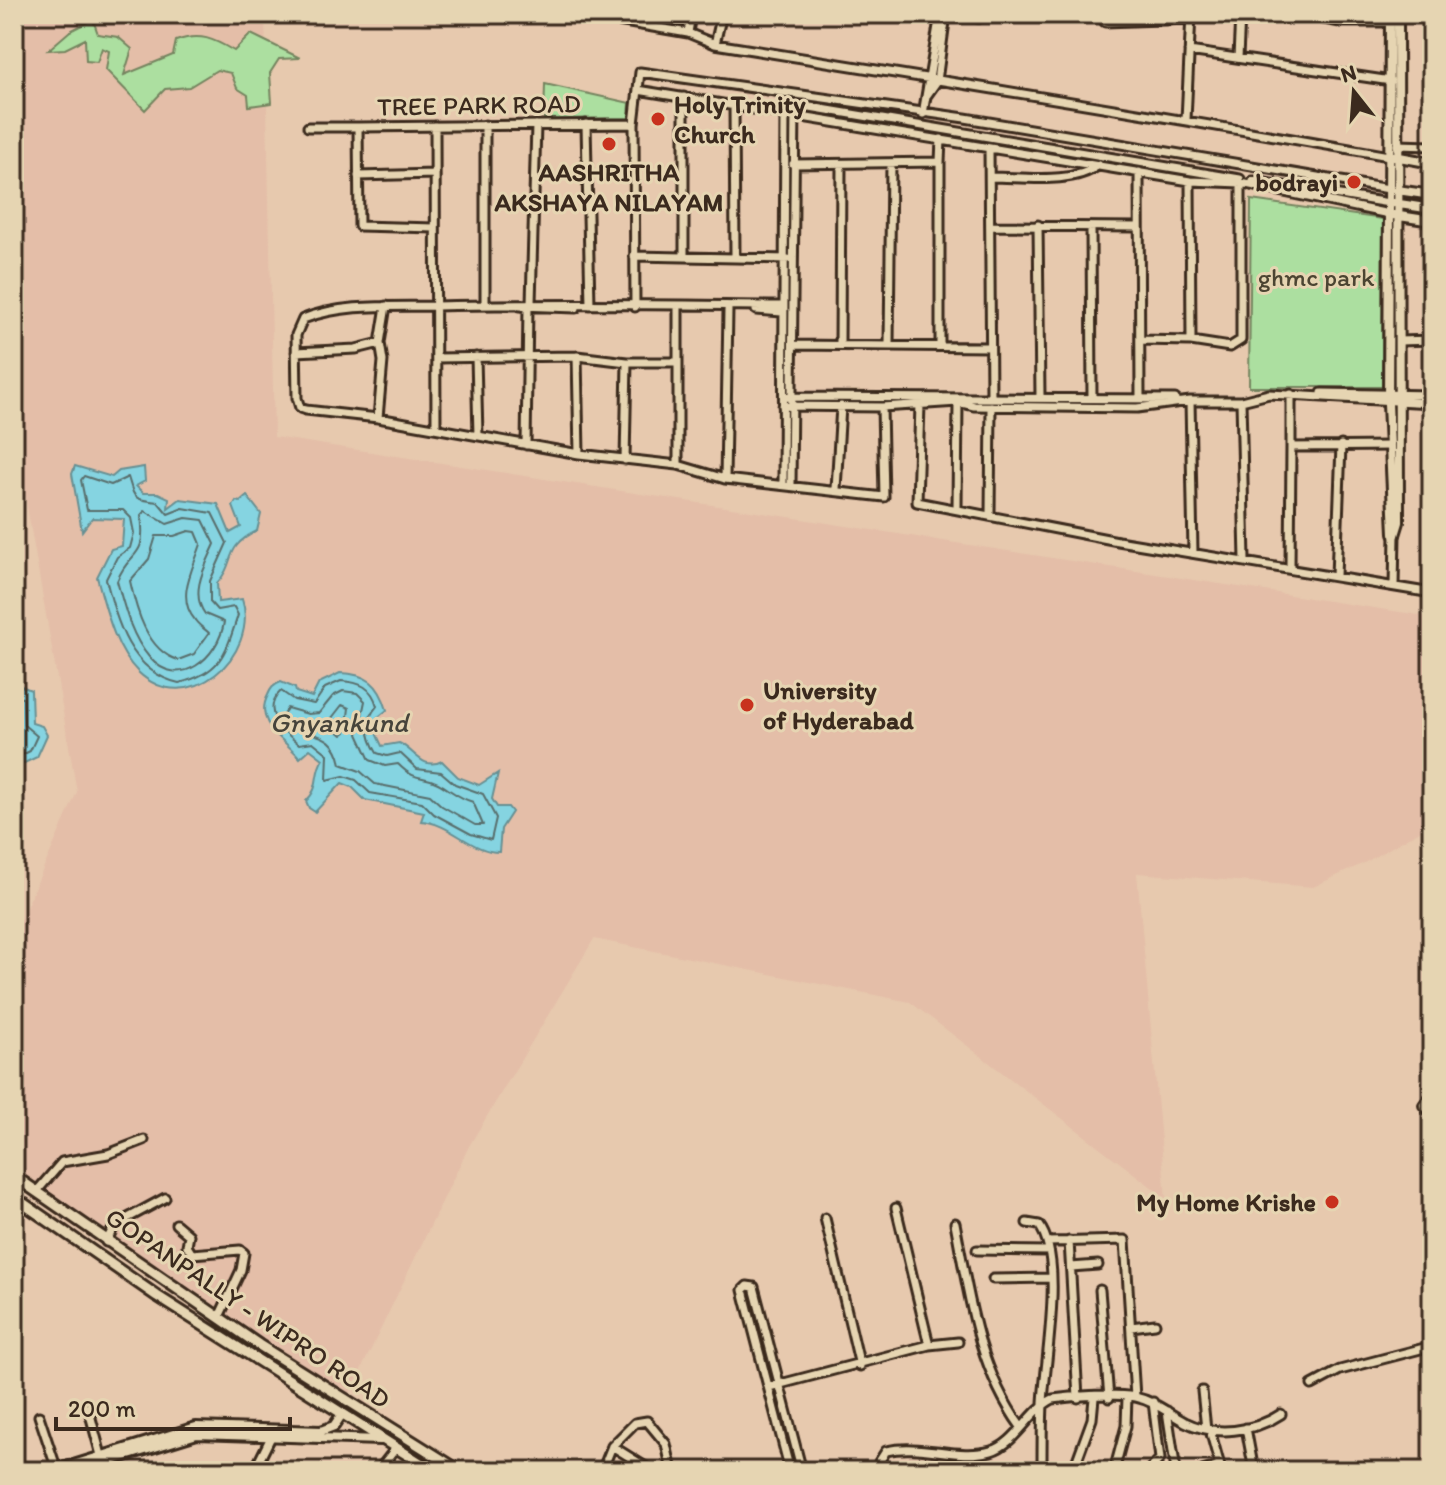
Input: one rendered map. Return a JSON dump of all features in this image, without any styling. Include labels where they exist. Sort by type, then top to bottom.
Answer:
[{"type":"main road","name":"GOPANPALLY - WIPRO ROAD","points":[[14,1176],[208,1311],[460,1471]]},
{"type":"main road","name":"GOPANPALLY - WIPRO ROAD","points":[[14,1197],[200,1324],[433,1471]]},
{"type":"main road","points":[[187,1315],[196,1303]]},
{"type":"main road","points":[[200,1324],[208,1311]]},
{"type":"street","points":[[577,14],[688,33],[715,44],[1432,163]]},
{"type":"street","points":[[688,33],[691,14]]},
{"type":"street","points":[[715,44],[722,14]]},
{"type":"street","points":[[918,133],[933,80],[945,14],[979,18],[988,14]]},
{"type":"street","points":[[1238,58],[1240,14]]},
{"type":"street","points":[[1298,14],[1394,18]]},
{"type":"street","points":[[1105,22],[1191,17],[1186,120]]},
{"type":"street","points":[[1394,18],[1388,400],[1395,535],[1394,586]]},
{"type":"street","points":[[1393,156],[1397,145],[1394,18]]},
{"type":"street","points":[[1189,51],[1391,81]]},
{"type":"street","points":[[635,306],[634,124],[640,72],[786,103],[795,110],[941,139],[1190,181],[1241,183],[1432,221]]},
{"type":"street","points":[[638,90],[734,105],[786,103],[797,95],[923,112],[1432,195]]},
{"type":"street","points":[[788,401],[793,345],[793,164],[797,95]]},
{"type":"street","points":[[684,97],[684,256]]},
{"type":"street","points":[[786,103],[783,309],[788,401],[787,484]]},
{"type":"street","points":[[734,105],[735,257]]},
{"type":"street","points":[[795,110],[920,124],[1432,209]]},
{"type":"street","points":[[586,124],[590,305]]},
{"type":"street","name":"TREE PARK ROAD","points":[[435,228],[359,226],[358,127],[634,124]]},
{"type":"street","points":[[485,125],[485,304]]},
{"type":"street","points":[[526,445],[536,125]]},
{"type":"street","points":[[435,126],[436,428]]},
{"type":"street","points":[[308,127],[358,127]]},
{"type":"street","points":[[940,346],[941,139]]},
{"type":"street","points":[[1397,145],[1432,146]]},
{"type":"street","points":[[989,148],[991,396]]},
{"type":"street","points":[[793,164],[940,162]]},
{"type":"street","points":[[889,345],[891,163]]},
{"type":"street","points":[[840,345],[841,165]]},
{"type":"street","points":[[991,177],[1064,177],[1089,173],[1099,165]]},
{"type":"street","points":[[1139,172],[1140,399]]},
{"type":"street","points":[[358,176],[435,174]]},
{"type":"street","points":[[1190,181],[1191,341]]},
{"type":"street","points":[[1140,340],[1191,341],[1230,347],[1241,340],[1241,183]]},
{"type":"street","points":[[1392,215],[1399,341],[1399,522],[1395,535]]},
{"type":"street","points":[[1038,225],[1040,396]]},
{"type":"street","points":[[991,226],[1139,227]]},
{"type":"street","points":[[1091,227],[1092,398]]},
{"type":"street","points":[[634,256],[794,259]]},
{"type":"street","points":[[783,309],[530,306],[507,303],[386,306],[303,319],[298,326],[296,352],[300,408],[378,418],[579,454],[678,465],[725,479],[836,489],[884,497],[882,407]]},
{"type":"street","points":[[378,418],[383,361],[380,343],[386,306]]},
{"type":"street","points":[[530,306],[793,310]]},
{"type":"street","points":[[678,309],[678,465]]},
{"type":"street","points":[[725,479],[728,310]]},
{"type":"street","points":[[1399,341],[1432,340]]},
{"type":"street","points":[[296,352],[356,349],[380,343]]},
{"type":"street","points":[[793,345],[990,347]]},
{"type":"street","points":[[436,358],[577,356],[627,362],[676,362]]},
{"type":"street","points":[[577,356],[579,454]]},
{"type":"street","points":[[476,357],[478,436]]},
{"type":"street","points":[[625,460],[627,362]]},
{"type":"street","points":[[788,401],[882,407],[974,402],[991,396],[1240,398],[1267,391],[1388,400]]},
{"type":"street","points":[[1290,568],[1291,394]]},
{"type":"street","points":[[788,401],[974,402],[991,406],[1137,408],[1190,401],[1241,401],[1291,394],[1388,400],[1432,395]]},
{"type":"street","points":[[1399,399],[1432,403]]},
{"type":"street","points":[[1190,401],[1193,552]]},
{"type":"street","points":[[1241,401],[1245,560]]},
{"type":"street","points":[[957,508],[958,402]]},
{"type":"street","points":[[920,404],[917,502],[1118,541],[1432,593]]},
{"type":"street","points":[[836,489],[841,406]]},
{"type":"street","points":[[990,514],[991,406]]},
{"type":"street","points":[[1336,576],[1341,445]]},
{"type":"street","points":[[1291,447],[1390,446]]},
{"type":"street","points":[[1432,1095],[1424,1105],[1432,1114]]},
{"type":"street","points":[[37,1191],[62,1162],[108,1154],[144,1140]]},
{"type":"street","points":[[106,1242],[115,1225],[165,1198]]},
{"type":"street","points":[[896,1208],[929,1345]]},
{"type":"street","points":[[825,1218],[860,1366]]},
{"type":"street","points":[[955,1223],[988,1371],[999,1396],[1021,1427]]},
{"type":"street","points":[[1027,1223],[1039,1225],[1048,1246],[1050,1278],[1052,1322],[1043,1404],[1042,1471]]},
{"type":"street","points":[[176,1224],[189,1235],[187,1246],[192,1254],[240,1250],[244,1253],[241,1270],[219,1317]]},
{"type":"street","points":[[977,1250],[1048,1246],[1069,1241],[1125,1240],[1131,1327],[1131,1397],[1114,1471]]},
{"type":"street","points":[[1069,1241],[1078,1398]]},
{"type":"street","points":[[1071,1267],[1098,1265]]},
{"type":"street","points":[[993,1279],[1050,1278]]},
{"type":"street","points":[[790,1471],[743,1290],[747,1286],[754,1287],[802,1471]]},
{"type":"street","points":[[1100,1290],[1109,1398]]},
{"type":"street","points":[[1131,1327],[1155,1324]]},
{"type":"street","points":[[769,1387],[860,1366],[929,1345],[958,1342]]},
{"type":"street","points":[[1312,1385],[1340,1370],[1432,1346]]},
{"type":"street","points":[[1202,1391],[1208,1430],[1220,1469],[1202,1471]]},
{"type":"street","points":[[879,1471],[879,1462],[886,1451],[906,1447],[977,1453],[995,1450],[1043,1404],[1078,1398],[1131,1397],[1153,1402],[1208,1430],[1246,1428],[1281,1414]]},
{"type":"street","points":[[1073,1471],[1092,1419],[1094,1398]]},
{"type":"street","points":[[1148,1471],[1160,1459],[1153,1402]]},
{"type":"street","points":[[88,1407],[102,1460]]},
{"type":"street","points":[[1167,1411],[1176,1471]]},
{"type":"street","points":[[77,1471],[196,1427],[321,1431],[334,1426],[342,1414]]},
{"type":"street","points":[[39,1416],[55,1470],[197,1434],[380,1440]]},
{"type":"street","points":[[602,1471],[612,1446],[635,1423],[647,1421],[666,1444],[672,1471]]},
{"type":"street","points":[[1246,1428],[1254,1471]]},
{"type":"street","points":[[254,1471],[272,1435]]},
{"type":"street","points":[[612,1446],[652,1471]]},
{"type":"street","points":[[378,1471],[396,1448]]},
{"type":"shaded area","name":"University of Hyderabad","points":[[14,14],[265,14],[274,437],[1432,617],[1432,824],[1364,863],[1313,887],[1137,873],[1166,1198],[910,1002],[594,939],[469,1146],[346,1401],[14,1184],[14,935],[77,792],[14,432]]},
{"type":"green space","points":[[81,14],[91,14],[98,34],[118,37],[132,49],[124,75],[173,55],[176,41],[192,37],[213,40],[234,51],[251,34],[300,58],[279,59],[270,73],[272,103],[249,106],[248,95],[237,88],[231,73],[217,70],[189,87],[165,89],[145,110],[106,70],[109,51],[102,48],[97,62],[86,61],[85,39],[65,49],[48,50],[70,31],[88,22]]},
{"type":"green space","points":[[545,84],[630,103],[629,118],[544,119]]},
{"type":"green space","name":"ghmc park","points":[[1251,200],[1383,219],[1382,387],[1249,387]]},
{"type":"water","points":[[75,466],[112,477],[119,471],[144,467],[145,481],[136,486],[143,493],[158,493],[169,498],[168,508],[180,499],[218,504],[230,533],[241,527],[233,506],[236,501],[240,502],[247,496],[261,514],[257,531],[234,549],[217,583],[218,602],[242,599],[245,620],[240,641],[230,659],[216,674],[198,685],[178,689],[158,685],[138,672],[123,652],[112,628],[97,577],[111,549],[122,546],[124,519],[92,518],[82,531],[72,474]]},
{"type":"water","name":"Gnyankund","points":[[340,673],[365,678],[380,693],[387,710],[377,718],[376,733],[382,746],[399,743],[424,762],[442,761],[458,777],[479,785],[498,773],[492,799],[497,807],[508,807],[512,812],[501,829],[499,852],[489,851],[442,827],[421,821],[424,812],[365,800],[352,787],[342,783],[315,812],[309,808],[306,801],[314,791],[323,759],[310,749],[300,758],[272,730],[264,714],[264,705],[271,689],[278,683],[312,697],[319,683]]},
{"type":"water","points":[[21,686],[31,690],[32,723],[42,726],[47,735],[37,757],[16,767],[14,690]]},
{"type":"place","name":"Holy Trinity Church","points":[[658,119]]},
{"type":"place","name":"AASHRITHA AKSHAYA NILAYAM","points":[[609,144]]},
{"type":"place","name":"bodrayi","points":[[1354,182]]},
{"type":"place","name":"University of Hyderabad","points":[[747,705]]},
{"type":"place","name":"My Home Krishe","points":[[1332,1202]]}]
